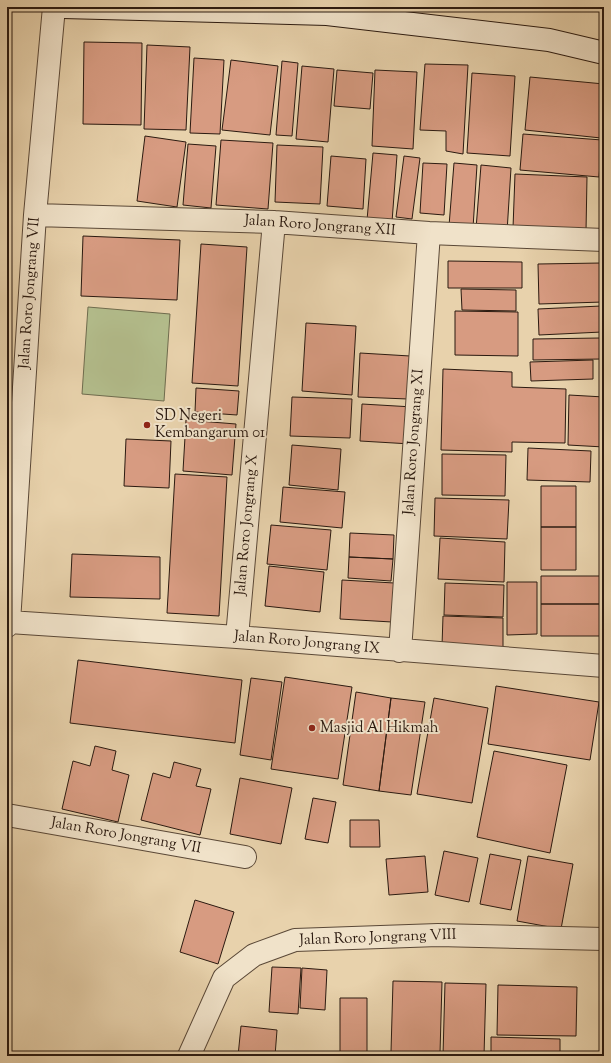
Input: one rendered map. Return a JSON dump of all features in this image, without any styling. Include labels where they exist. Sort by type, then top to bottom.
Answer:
[{"type":"street","name":"Jalan Roro Jongrang VII","points":[[8,624],[35,215],[54,7]]},
{"type":"street","points":[[63,7],[327,14],[549,40],[604,53]]},
{"type":"street","name":"Jalan Roro Jongrang XII","points":[[35,215],[274,222],[428,233],[604,240]]},
{"type":"street","name":"Jalan Roro Jongrang X","points":[[237,637],[274,222]]},
{"type":"street","name":"Jalan Roro Jongrang XI","points":[[400,652],[428,233]]},
{"type":"street","name":"Jalan Roro Jongrang IX","points":[[8,624],[237,637],[400,652],[604,666]]},
{"type":"street","name":"Jalan Roro Jongrang VII","points":[[7,815],[245,857]]},
{"type":"street","name":"Jalan Roro Jongrang VIII","points":[[189,1056],[224,978],[254,955],[295,940],[438,935],[604,939]]},
{"type":"green space","points":[[88,307],[170,314],[164,401],[82,394]]},
{"type":"building","points":[[84,42],[142,43],[141,125],[83,124]]},
{"type":"building","points":[[147,45],[190,47],[186,130],[144,129]]},
{"type":"building","points":[[194,58],[224,60],[220,134],[190,133]]},
{"type":"building","points":[[231,60],[278,66],[270,135],[222,130]]},
{"type":"building","points":[[282,61],[298,63],[292,136],[276,135]]},
{"type":"building","points":[[425,64],[468,65],[463,154],[446,151],[446,131],[420,130]]},
{"type":"building","points":[[302,66],[334,69],[328,142],[296,139]]},
{"type":"building","points":[[337,70],[373,73],[370,109],[334,106]]},
{"type":"building","points":[[375,70],[417,72],[413,149],[372,146]]},
{"type":"building","points":[[472,73],[515,76],[510,156],[467,153]]},
{"type":"building","points":[[530,77],[604,84],[601,138],[525,130]]},
{"type":"building","points":[[523,134],[602,140],[599,177],[520,170]]},
{"type":"building","points":[[145,136],[186,142],[177,207],[137,201]]},
{"type":"building","points":[[221,140],[273,143],[268,209],[216,205]]},
{"type":"building","points":[[188,144],[216,146],[211,208],[183,205]]},
{"type":"building","points":[[277,145],[323,147],[320,204],[275,202]]},
{"type":"building","points":[[373,153],[397,155],[392,222],[367,220]]},
{"type":"building","points":[[331,156],[366,159],[363,209],[327,206]]},
{"type":"building","points":[[404,156],[420,158],[412,219],[396,217]]},
{"type":"building","points":[[423,163],[447,164],[444,215],[420,213]]},
{"type":"building","points":[[454,163],[477,165],[473,228],[449,226]]},
{"type":"building","points":[[481,165],[511,168],[507,232],[476,229]]},
{"type":"building","points":[[515,174],[587,177],[586,231],[513,228]]},
{"type":"building","points":[[83,236],[180,240],[177,300],[81,296]]},
{"type":"building","points":[[201,244],[247,247],[238,386],[192,383]]},
{"type":"building","points":[[448,261],[522,262],[522,288],[448,288]]},
{"type":"building","points":[[601,263],[603,302],[539,304],[538,264]]},
{"type":"building","points":[[461,289],[516,290],[516,311],[462,310]]},
{"type":"building","points":[[601,306],[602,332],[539,335],[538,309]]},
{"type":"building","points":[[455,311],[518,312],[518,356],[455,355]]},
{"type":"building","points":[[306,323],[356,326],[352,395],[302,391]]},
{"type":"building","points":[[600,338],[601,359],[533,360],[533,339]]},
{"type":"building","points":[[360,353],[410,356],[408,399],[358,397]]},
{"type":"building","points":[[593,360],[593,379],[531,381],[530,362]]},
{"type":"building","points":[[443,369],[512,372],[512,387],[566,389],[565,443],[512,442],[512,452],[441,450]]},
{"type":"building","points":[[196,388],[239,391],[237,415],[195,412]]},
{"type":"building","points":[[569,395],[604,397],[604,447],[568,445]]},
{"type":"building","points":[[292,397],[352,399],[350,438],[290,436]]},
{"type":"building","points":[[362,404],[413,407],[411,444],[360,441]]},
{"type":"building","points":[[186,420],[236,424],[232,475],[183,471]]},
{"type":"building","points":[[126,439],[171,441],[169,488],[124,486]]},
{"type":"building","points":[[292,445],[341,449],[338,490],[289,485]]},
{"type":"building","points":[[528,448],[591,451],[590,482],[527,480]]},
{"type":"building","points":[[442,454],[506,455],[505,496],[442,495]]},
{"type":"building","points":[[175,474],[227,477],[219,616],[167,613]]},
{"type":"building","points":[[541,486],[576,486],[576,527],[541,527]]},
{"type":"building","points":[[283,487],[345,492],[342,528],[280,522]]},
{"type":"building","points":[[435,498],[509,500],[507,539],[434,536]]},
{"type":"building","points":[[271,525],[331,530],[327,570],[267,564]]},
{"type":"building","points":[[541,527],[576,527],[576,570],[541,570]]},
{"type":"building","points":[[350,533],[394,535],[393,559],[349,557]]},
{"type":"building","points":[[440,538],[505,542],[504,582],[438,579]]},
{"type":"building","points":[[72,554],[160,557],[160,599],[70,597]]},
{"type":"building","points":[[349,557],[393,559],[391,581],[348,578]]},
{"type":"building","points":[[269,566],[324,572],[320,612],[265,606]]},
{"type":"building","points":[[541,576],[602,576],[603,604],[541,604]]},
{"type":"building","points":[[342,580],[394,583],[392,622],[340,619]]},
{"type":"building","points":[[507,582],[537,582],[537,634],[507,635]]},
{"type":"building","points":[[445,583],[504,585],[503,617],[444,615]]},
{"type":"building","points":[[541,604],[603,604],[603,636],[541,636]]},
{"type":"building","points":[[443,616],[503,618],[503,648],[442,646]]},
{"type":"building","points":[[78,660],[242,680],[235,743],[70,723]]},
{"type":"building","name":"Masjid Al Hikmah","points":[[285,677],[352,687],[338,779],[271,769]]},
{"type":"building","points":[[251,678],[282,682],[271,760],[240,755]]},
{"type":"building","points":[[496,686],[599,702],[590,760],[488,744]]},
{"type":"building","points":[[356,692],[391,698],[379,791],[343,785]]},
{"type":"building","points":[[391,698],[425,702],[411,795],[379,791]]},
{"type":"building","points":[[434,698],[488,708],[472,803],[417,794]]},
{"type":"building","points":[[95,746],[116,751],[112,770],[129,775],[118,822],[62,809],[73,761],[90,766]]},
{"type":"building","points":[[494,751],[567,765],[550,853],[477,837]]},
{"type":"building","points":[[174,762],[201,769],[196,786],[211,789],[200,835],[141,820],[153,773],[170,778]]},
{"type":"building","points":[[240,778],[292,788],[281,844],[230,834]]},
{"type":"building","points":[[313,798],[336,802],[328,843],[305,839]]},
{"type":"building","points":[[350,820],[379,820],[380,847],[350,847]]},
{"type":"building","points":[[444,851],[478,858],[469,902],[435,895]]},
{"type":"building","points":[[490,854],[521,860],[511,910],[480,904]]},
{"type":"building","points":[[425,856],[428,892],[389,895],[386,859]]},
{"type":"building","points":[[528,856],[573,864],[561,929],[517,921]]},
{"type":"building","points":[[195,900],[234,912],[218,964],[180,952]]},
{"type":"building","points":[[272,967],[301,968],[298,1014],[269,1012]]},
{"type":"building","points":[[302,968],[327,970],[325,1010],[300,1008]]},
{"type":"building","points":[[393,981],[442,982],[440,1053],[391,1052]]},
{"type":"building","points":[[445,983],[486,984],[484,1056],[443,1056]]},
{"type":"building","points":[[498,985],[577,987],[576,1036],[497,1035]]},
{"type":"building","points":[[340,998],[367,998],[367,1054],[340,1053]]},
{"type":"building","points":[[241,1026],[277,1030],[275,1056],[238,1056]]},
{"type":"building","points":[[491,1037],[560,1039],[560,1056],[491,1056]]},
{"type":"building","points":[[387,1054],[441,1055],[441,1056],[387,1056]]},
{"type":"place","name":"SD Negeri Kembangarum 01","points":[[147,425]]},
{"type":"place","name":"Masjid Al Hikmah","points":[[312,728]]}]
